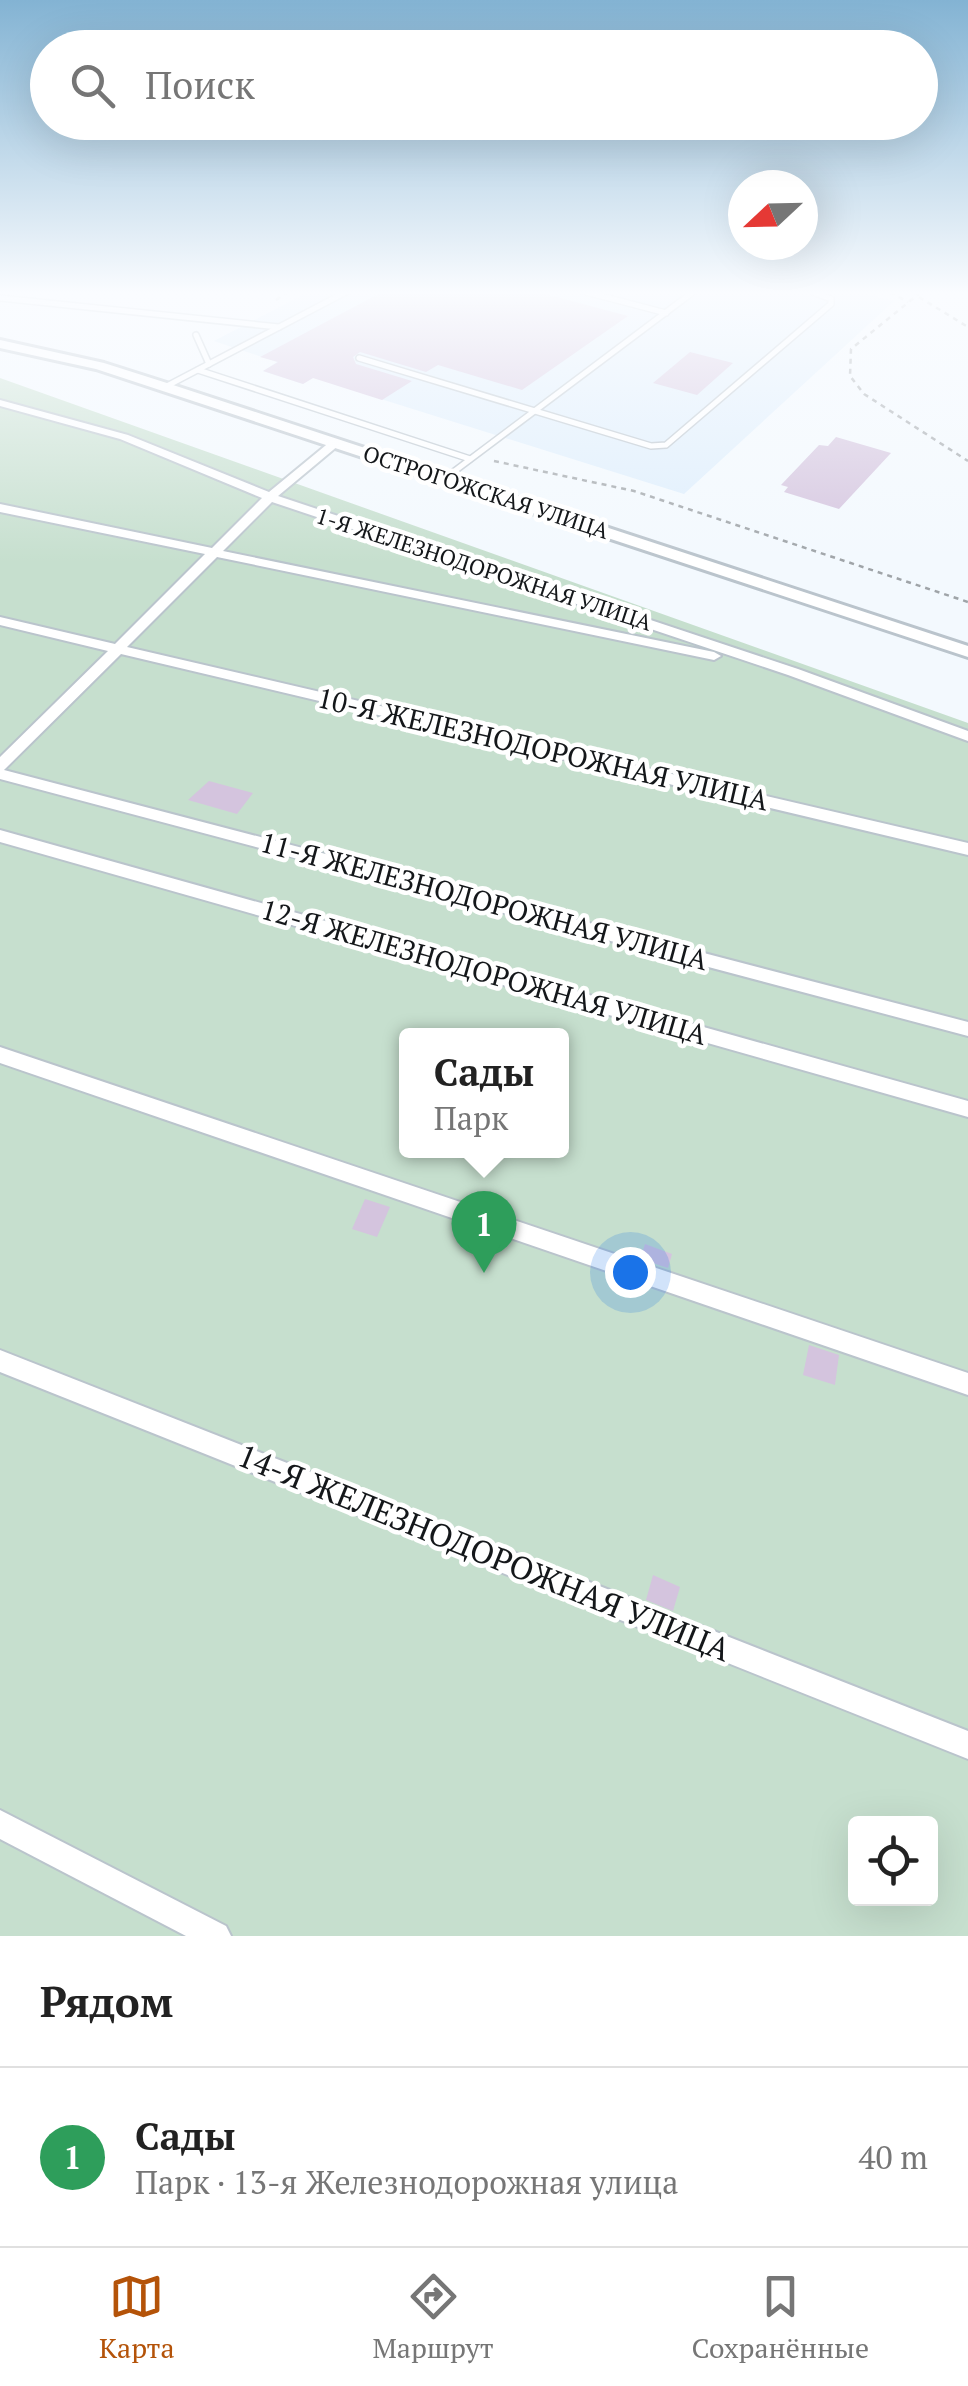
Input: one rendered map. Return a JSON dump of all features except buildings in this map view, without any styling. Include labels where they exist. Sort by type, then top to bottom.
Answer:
[{"type":"street","name":"ОСТРОГОЖСКАЯ УЛИЦА","points":[[150,382],[968,652]]},
{"type":"street","name":"1-Я ЖЕЛЕЗНОДОРОЖНАЯ УЛИЦА","points":[[0,403],[124,438],[270,497],[793,672],[968,736]]},
{"type":"street","points":[[0,766],[270,497],[335,442]]},
{"type":"street","points":[[0,508],[793,672]]},
{"type":"street","name":"10-Я ЖЕЛЕЗНОДОРОЖНАЯ УЛИЦА","points":[[0,621],[968,848]]},
{"type":"street","name":"11-Я ЖЕЛЕЗНОДОРОЖНАЯ УЛИЦА","points":[[0,774],[968,1029]]},
{"type":"street","name":"12-Я ЖЕЛЕЗНОДОРОЖНАЯ УЛИЦА","points":[[0,836],[968,1109]]},
{"type":"street","points":[[0,1056],[968,1384]]},
{"type":"street","name":"14-Я ЖЕЛЕЗНОДОРОЖНАЯ УЛИЦА","points":[[0,1360],[968,1745]]},
{"type":"street","points":[[0,1824],[216,1936]]},
{"type":"lane","points":[[165,387],[174,382]]},
{"type":"lane","points":[[236,382],[470,458]]},
{"type":"lane","points":[[439,382],[651,446],[666,445],[739,382]]},
{"type":"lane","points":[[444,479],[572,382]]},
{"type":"path","points":[[856,382],[879,405],[968,462]]},
{"type":"path","points":[[470,458],[634,490],[968,602]]},
{"type":"shaded area","points":[[336,382],[805,382],[684,494],[333,384]]},
{"type":"green space","points":[[0,382],[12,382],[968,723],[968,1936],[0,1936]]},
{"type":"place","name":"Сады","points":[[484,1273]]}]
